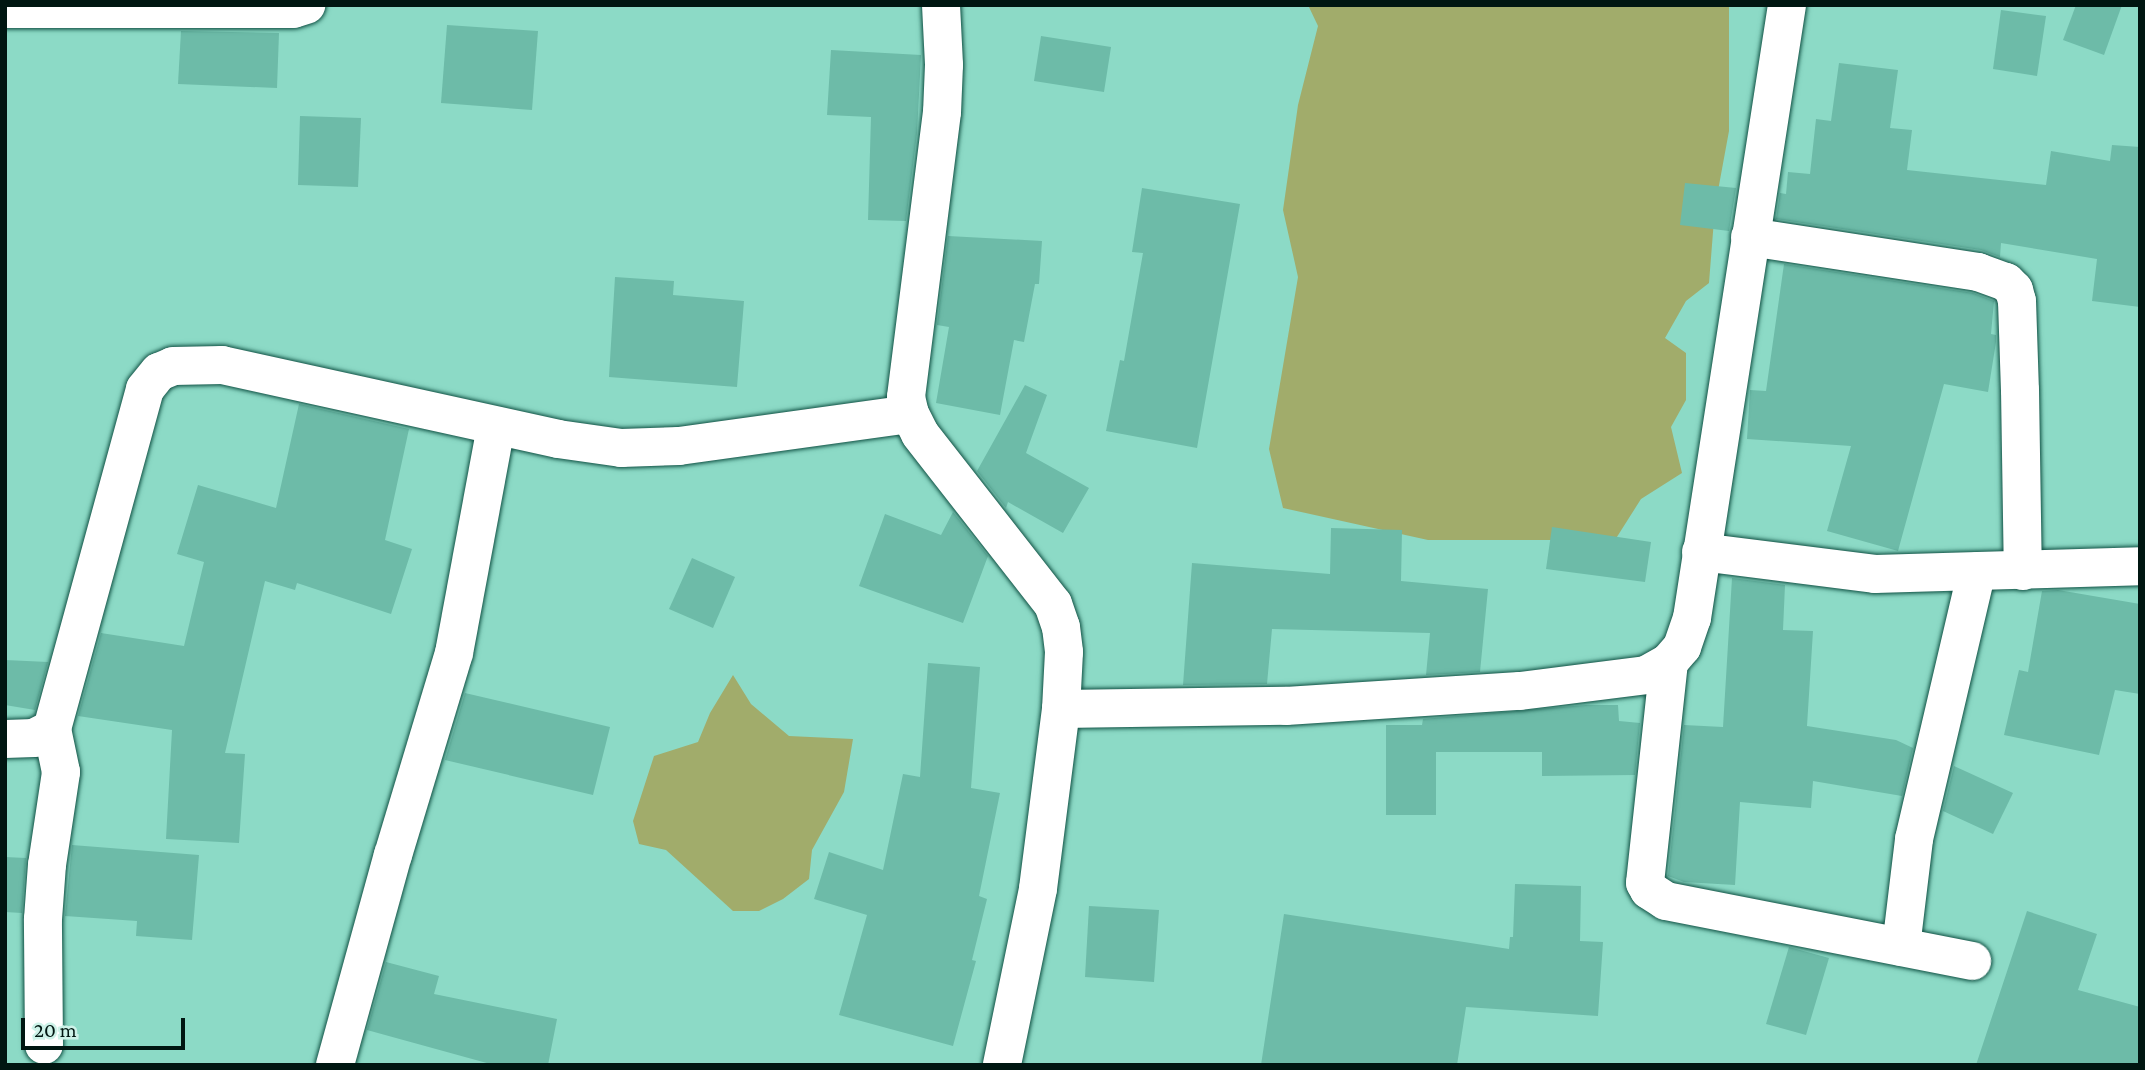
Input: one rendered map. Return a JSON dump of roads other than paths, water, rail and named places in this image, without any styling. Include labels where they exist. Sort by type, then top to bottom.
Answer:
[{"type":"street","points":[[5,9],[293,9],[306,5]]},
{"type":"street","points":[[942,5],[942,112],[915,344],[906,397],[910,414],[920,434],[1053,604],[1061,627],[1064,652],[1061,709],[1038,890],[1002,1065]]},
{"type":"street","points":[[1061,709],[1286,706],[1520,691],[1646,675],[1669,662],[1682,647],[1692,618],[1787,5]]},
{"type":"street","points":[[1751,237],[1978,272],[2006,282],[2014,290],[2017,300],[2020,390],[2023,570]]},
{"type":"street","points":[[44,1045],[43,919],[47,865],[61,772],[52,729],[61,707],[77,634],[145,389],[159,372],[173,366],[222,365],[496,426],[621,448],[679,446],[910,414]]},
{"type":"street","points":[[335,1065],[393,855],[454,653],[496,426]]},
{"type":"street","points":[[1701,551],[1875,574],[2140,566]]},
{"type":"street","points":[[1901,947],[1914,839],[1978,571]]},
{"type":"street","points":[[1669,662],[1645,883],[1649,890],[1666,901],[1972,961]]},
{"type":"street","points":[[5,738],[34,738],[52,729]]}]
